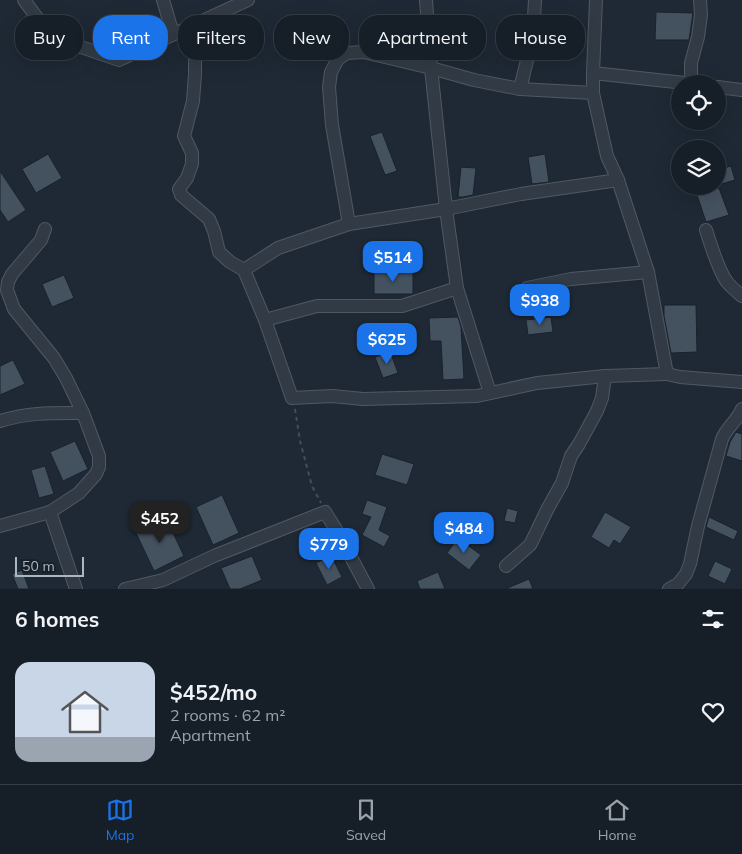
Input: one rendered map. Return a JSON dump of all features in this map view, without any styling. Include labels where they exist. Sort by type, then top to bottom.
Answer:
[{"type":"street","points":[[24,0],[54,41],[120,60],[178,32]]},
{"type":"street","points":[[163,0],[173,34]]},
{"type":"street","points":[[215,15],[248,0]]},
{"type":"street","points":[[426,0],[431,68],[446,209],[457,288],[490,392]]},
{"type":"street","points":[[520,89],[533,36],[535,0]]},
{"type":"street","points":[[596,0],[593,93],[607,156],[618,180],[648,272],[667,374]]},
{"type":"street","points":[[692,75],[692,63],[701,15],[700,0]]},
{"type":"street","points":[[349,224],[332,125],[329,87],[331,72],[338,59],[347,53],[364,52],[474,80],[520,89],[593,93]]},
{"type":"street","points":[[195,60],[193,101],[184,136],[192,153],[192,164],[187,178],[179,189],[181,195],[209,219],[219,252],[230,262],[244,270],[265,320],[292,398],[332,396],[363,399],[477,396],[537,383],[605,376],[667,374],[680,378],[742,382]]},
{"type":"street","points":[[593,73],[671,82]]},
{"type":"street","points":[[726,88],[742,90]]},
{"type":"street","points":[[244,270],[278,248],[349,224],[446,209],[521,194],[618,180]]},
{"type":"street","points":[[0,526],[50,512],[79,493],[96,474],[99,467],[99,456],[66,378],[54,358],[14,309],[7,290],[12,274],[41,240],[44,230]]},
{"type":"street","points":[[706,230],[723,275],[728,283],[742,296]]},
{"type":"street","points":[[526,288],[571,279],[648,272]]},
{"type":"street","points":[[265,320],[317,306],[402,306],[457,288]]},
{"type":"street","points":[[506,566],[530,545],[562,483],[571,456],[597,411],[602,398],[605,376]]},
{"type":"street","points":[[669,589],[673,585],[678,584],[686,574],[722,439],[739,417],[742,409]]},
{"type":"street","points":[[0,421],[22,415],[82,413]]},
{"type":"street","points":[[50,512],[76,589]]},
{"type":"street","points":[[125,589],[165,584],[214,556],[326,512],[368,589]]},
{"type":"path","points":[[292,398],[300,441],[312,486],[326,512]]},
{"type":"building","points":[[656,12],[693,13],[689,40],[655,40]]},
{"type":"building","points":[[382,132],[397,171],[385,175],[370,136]]},
{"type":"building","points":[[48,154],[62,178],[36,193],[22,169]]},
{"type":"building","points":[[545,154],[549,182],[532,184],[528,157]]},
{"type":"building","points":[[731,166],[735,180],[726,183],[726,167]]},
{"type":"building","points":[[461,167],[476,168],[473,195],[458,197]]},
{"type":"building","points":[[0,171],[26,210],[8,222],[0,210]]},
{"type":"building","points":[[697,195],[722,195],[729,215],[706,222]]},
{"type":"building","points":[[374,272],[413,272],[413,294],[374,294]]},
{"type":"building","points":[[64,275],[74,298],[52,307],[42,284]]},
{"type":"building","points":[[664,305],[696,305],[697,352],[671,353],[664,316]]},
{"type":"building","points":[[458,317],[461,327],[464,379],[443,380],[441,341],[430,341],[429,318]]},
{"type":"building","points":[[551,317],[553,332],[528,335],[526,320]]},
{"type":"building","points":[[416,334],[418,348],[390,351],[389,336]]},
{"type":"building","points":[[390,351],[398,373],[383,378],[375,357]]},
{"type":"building","points":[[13,360],[25,384],[0,395],[0,366]]},
{"type":"building","points":[[736,432],[742,434],[742,461],[726,456],[730,442]]},
{"type":"building","points":[[75,441],[88,469],[63,481],[50,452]]},
{"type":"building","points":[[382,454],[414,464],[407,485],[375,475]]},
{"type":"building","points":[[45,466],[54,494],[39,498],[31,470]]},
{"type":"building","points":[[222,495],[239,533],[213,545],[196,507]]},
{"type":"building","points":[[367,500],[387,507],[379,530],[390,536],[384,547],[362,535],[371,517],[362,514]]},
{"type":"building","points":[[507,508],[518,511],[515,523],[504,521]]},
{"type":"building","points":[[605,512],[631,527],[620,544],[614,540],[609,548],[591,537]]},
{"type":"building","points":[[165,516],[184,556],[154,571],[135,531]]},
{"type":"building","points":[[709,517],[738,531],[734,540],[706,527]]},
{"type":"building","points":[[458,538],[481,555],[469,570],[447,553]]},
{"type":"building","points":[[331,555],[342,577],[327,585],[316,563]]},
{"type":"building","points":[[252,556],[262,580],[240,589],[230,589],[221,568]]},
{"type":"building","points":[[715,561],[732,569],[725,584],[708,576]]},
{"type":"building","points":[[22,570],[29,589],[18,589],[12,574]]},
{"type":"building","points":[[438,572],[445,589],[420,589],[417,581]]},
{"type":"building","points":[[529,579],[533,589],[505,589]]}]
